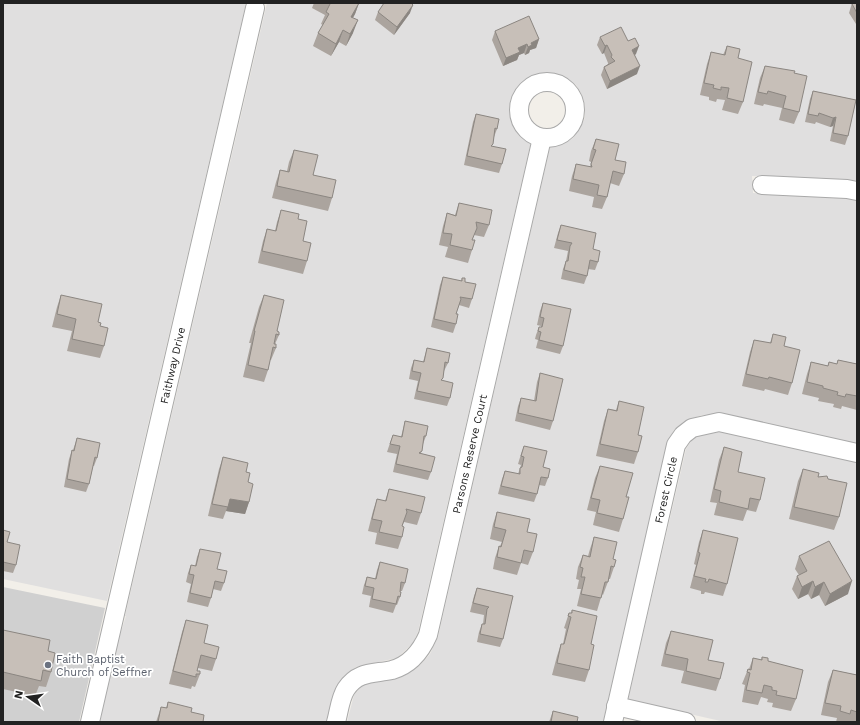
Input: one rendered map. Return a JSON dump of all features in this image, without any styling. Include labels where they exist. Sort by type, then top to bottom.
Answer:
[{"type":"street","name":"Faithway Drive","points":[[90,722],[256,8]]},
{"type":"street","name":"Parsons Reserve Court","points":[[336,722],[345,690],[352,682],[360,675],[392,670],[402,666],[414,658],[422,648],[428,635],[542,138]]},
{"type":"street","points":[[762,185],[847,189],[857,191]]},
{"type":"street","name":"Forest Circle","points":[[614,714],[676,445],[683,435],[692,428],[719,422],[857,453]]},
{"type":"street","points":[[614,714],[686,722]]},
{"type":"shaded area","points":[[3,3],[246,3],[107,601],[3,579]]},
{"type":"shaded area","points":[[267,3],[857,3],[857,182],[752,176],[753,193],[846,198],[857,200],[857,444],[721,414],[702,415],[686,421],[674,430],[667,443],[603,722],[347,722],[354,695],[365,683],[394,678],[409,673],[420,665],[430,654],[438,637],[550,147],[563,144],[573,138],[585,118],[585,106],[582,95],[576,85],[566,78],[551,73],[538,74],[526,79],[519,85],[511,98],[509,110],[512,123],[519,134],[531,142],[418,632],[413,643],[397,658],[356,667],[345,675],[336,687],[326,722],[100,722],[118,641],[126,616]]},
{"type":"shaded area","points":[[719,431],[857,462],[857,722],[725,722],[628,700],[686,449],[691,441],[698,436]]},
{"type":"shaded area","name":"Faith Baptist Church of Seffner","points":[[3,587],[105,608],[79,722],[3,722]]},
{"type":"building","points":[[329,3],[359,3],[351,17],[358,20],[350,34],[343,30],[336,44],[318,33],[329,14],[326,12],[330,4]]},
{"type":"building","points":[[384,3],[411,3],[413,5],[397,27],[378,12]]},
{"type":"building","points":[[857,3],[857,13],[852,4]]},
{"type":"building","points":[[529,16],[539,39],[531,43],[532,45],[528,47],[527,44],[518,48],[520,52],[506,58],[495,31]]},
{"type":"building","points":[[621,27],[628,41],[635,38],[639,46],[632,50],[640,66],[610,81],[604,67],[615,61],[611,57],[612,55],[607,45],[605,46],[600,37]]},
{"type":"building","points":[[727,46],[740,49],[738,58],[752,62],[743,102],[727,98],[729,88],[721,87],[721,90],[713,88],[714,85],[704,83],[711,52],[725,55]]},
{"type":"building","points":[[765,66],[795,71],[794,73],[807,76],[799,112],[783,108],[786,96],[768,91],[767,94],[758,92]]},
{"type":"building","points":[[813,91],[856,100],[848,136],[833,133],[836,117],[833,118],[819,113],[818,116],[808,114]]},
{"type":"building","points":[[476,114],[499,119],[497,129],[495,128],[493,144],[491,146],[506,149],[502,164],[467,156]]},
{"type":"building","points":[[596,139],[619,144],[615,160],[626,162],[624,174],[613,171],[607,197],[597,195],[599,185],[573,179],[576,164],[592,167],[591,164],[596,150],[593,149]]},
{"type":"building","points":[[294,150],[318,155],[313,175],[336,180],[332,198],[277,186],[280,170],[289,172]]},
{"type":"building","points":[[459,203],[492,210],[489,225],[476,222],[477,228],[472,240],[475,240],[472,250],[450,245],[452,234],[443,233],[447,213],[456,216]]},
{"type":"building","points":[[281,210],[299,214],[298,219],[307,221],[303,241],[311,243],[307,261],[262,251],[267,229],[276,231]]},
{"type":"building","points":[[561,225],[596,233],[593,249],[600,251],[598,262],[590,260],[587,276],[564,270],[566,261],[568,261],[570,246],[572,243],[557,240]]},
{"type":"building","points":[[443,277],[462,281],[462,278],[465,278],[465,282],[476,284],[472,299],[460,297],[461,299],[456,314],[458,314],[456,324],[434,319]]},
{"type":"building","points":[[61,295],[102,304],[98,322],[101,323],[100,326],[108,328],[104,346],[72,339],[76,319],[57,314]]},
{"type":"building","points":[[264,295],[284,300],[277,331],[279,332],[279,335],[276,334],[274,344],[276,344],[276,348],[273,347],[268,370],[248,365],[254,331]]},
{"type":"building","points":[[543,303],[571,309],[563,346],[539,340],[541,332],[538,331],[539,327],[542,327],[544,318],[540,317]]},
{"type":"building","points":[[773,334],[786,337],[784,346],[800,350],[792,383],[769,377],[768,379],[746,374],[754,340],[771,343]]},
{"type":"building","points":[[427,348],[450,353],[448,363],[445,362],[443,378],[441,380],[453,383],[450,398],[417,391],[421,373],[412,371],[414,360],[424,362]]},
{"type":"building","points":[[838,360],[857,364],[857,396],[846,394],[845,397],[837,395],[838,392],[807,382],[811,362],[828,366],[829,362],[837,364]]},
{"type":"building","points":[[540,373],[563,379],[553,421],[518,413],[521,398],[536,401]]},
{"type":"building","points":[[619,401],[644,407],[638,435],[642,436],[638,452],[600,444],[608,409],[617,411]]},
{"type":"building","points":[[405,421],[428,426],[426,436],[424,436],[422,451],[419,453],[435,457],[431,472],[396,464],[400,446],[390,444],[393,435],[402,437]]},
{"type":"building","points":[[77,438],[100,443],[97,458],[95,457],[89,484],[67,479],[72,450],[74,451]]},
{"type":"building","points":[[524,446],[547,451],[543,467],[550,469],[548,478],[541,477],[537,494],[501,486],[505,471],[520,474],[520,468],[522,467],[524,457],[521,456]]},
{"type":"building","points":[[724,447],[742,452],[738,472],[765,478],[760,500],[750,498],[748,509],[719,502],[721,491],[714,489]]},
{"type":"building","points":[[223,457],[248,463],[246,472],[250,473],[248,482],[253,484],[249,502],[230,499],[228,507],[212,504]]},
{"type":"building","points":[[600,466],[633,473],[626,497],[629,497],[623,519],[597,513],[600,500],[591,498]]},
{"type":"building","points":[[803,469],[819,473],[818,477],[827,476],[828,479],[847,483],[839,517],[794,507]]},
{"type":"building","points":[[389,489],[425,497],[421,513],[406,509],[407,512],[402,526],[404,527],[402,537],[379,532],[382,521],[372,519],[377,499],[386,501]]},
{"type":"building","points":[[497,512],[530,519],[527,532],[537,534],[533,552],[524,550],[521,563],[497,557],[499,546],[501,547],[506,530],[494,527]]},
{"type":"building","points":[[3,530],[10,532],[7,542],[20,545],[16,565],[3,562]]},
{"type":"building","points":[[703,530],[738,538],[727,584],[709,579],[708,582],[705,582],[706,579],[694,576],[700,553],[698,552]]},
{"type":"building","points":[[594,537],[617,542],[613,559],[616,560],[614,567],[611,566],[608,582],[605,582],[601,598],[581,594],[585,577],[581,577],[583,568],[580,567],[583,555],[590,557]]},
{"type":"building","points":[[829,541],[852,581],[830,594],[824,582],[815,587],[813,581],[802,587],[797,576],[807,571],[799,556]]},
{"type":"building","points":[[200,549],[221,553],[217,569],[227,571],[224,583],[215,581],[211,598],[190,593],[194,575],[189,574],[191,565],[196,566]]},
{"type":"building","points":[[380,562],[408,569],[405,583],[401,582],[400,597],[398,596],[396,604],[372,599],[374,588],[365,586],[367,577],[376,579]]},
{"type":"building","points":[[477,588],[513,596],[503,639],[480,634],[482,624],[485,624],[487,609],[489,607],[473,603]]},
{"type":"building","points":[[572,610],[597,616],[591,644],[594,645],[589,670],[557,663],[561,644],[564,644],[571,617],[568,616],[569,613],[572,613]]},
{"type":"building","points":[[186,620],[208,625],[204,643],[219,647],[216,659],[201,655],[197,671],[200,671],[200,674],[196,674],[196,677],[173,671]]},
{"type":"building","points":[[3,630],[50,640],[48,651],[55,653],[51,672],[43,670],[41,681],[3,672]]},
{"type":"building","points":[[671,631],[713,640],[708,660],[724,663],[720,679],[686,671],[688,659],[665,654]]},
{"type":"building","points":[[762,657],[768,658],[768,661],[803,670],[796,699],[776,695],[777,691],[772,690],[772,687],[764,685],[762,693],[746,690],[750,673],[747,672],[748,669],[751,670],[753,658],[762,660]]},
{"type":"building","points":[[833,670],[857,675],[857,712],[851,710],[850,714],[840,711],[841,706],[825,703]]},
{"type":"building","points":[[168,702],[192,708],[191,712],[204,715],[203,722],[158,722],[161,707],[167,708]]},
{"type":"building","points":[[553,711],[578,717],[577,722],[551,722]]},
{"type":"place","name":"Faith Baptist Church of Seffner","points":[[48,665]]}]
